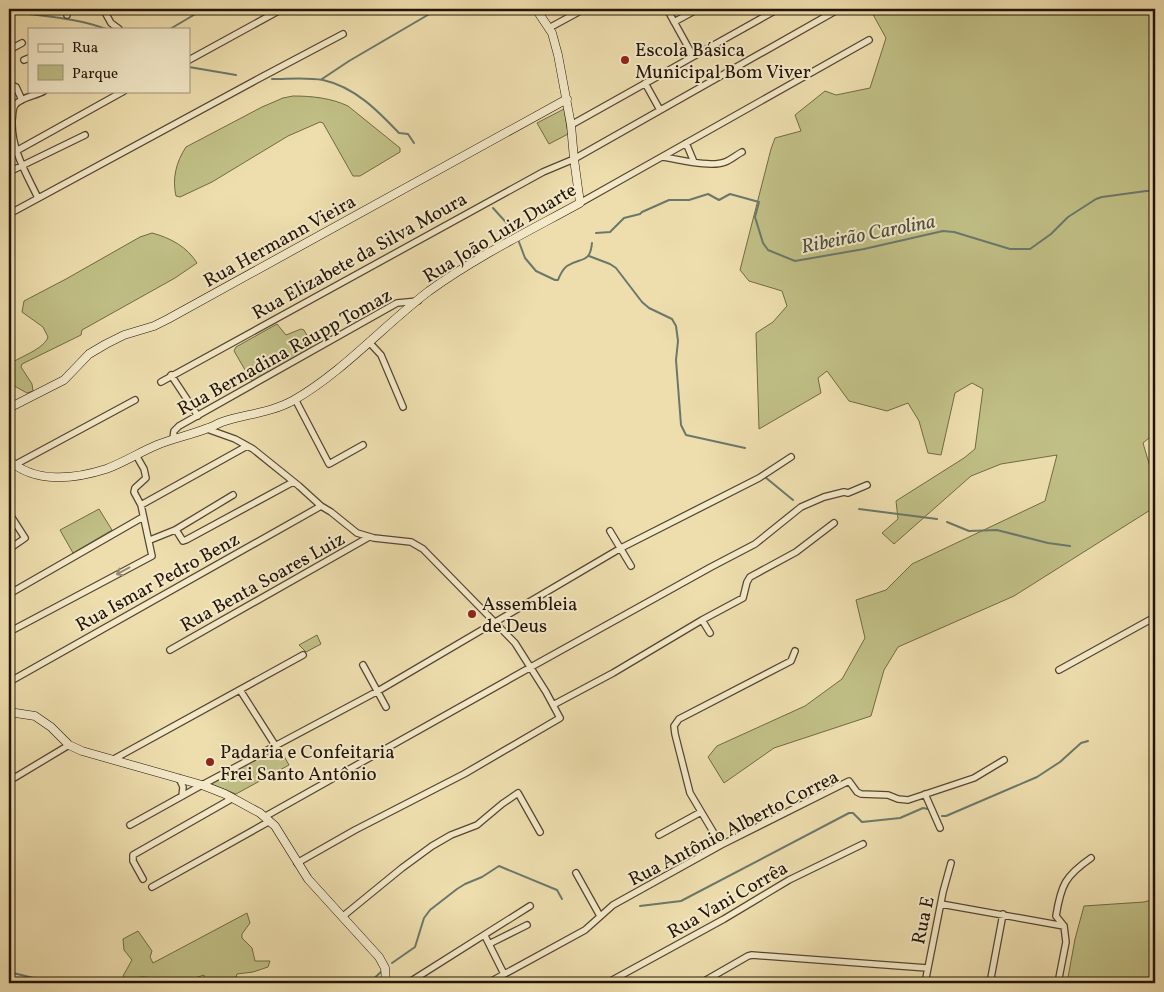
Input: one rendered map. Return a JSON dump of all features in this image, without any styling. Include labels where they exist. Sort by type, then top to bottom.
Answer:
[{"type":"street","points":[[103,9],[111,23],[118,28]]},
{"type":"street","points":[[190,59],[282,9]]},
{"type":"street","points":[[536,9],[549,28],[555,44],[567,99],[580,203]]},
{"type":"street","points":[[549,28],[584,9]]},
{"type":"street","points":[[667,9],[693,56]]},
{"type":"street","points":[[674,22],[698,9]]},
{"type":"street","points":[[571,125],[778,9]]},
{"type":"street","name":"Rua Elizabete da Silva Moura","points":[[161,382],[542,172],[574,159],[839,9]]},
{"type":"street","points":[[9,214],[342,34]]},
{"type":"street","name":"Rua João Luiz Duarte","points":[[11,464],[35,475],[71,476],[104,469],[173,439],[208,429],[222,422],[278,408],[329,376],[418,300],[467,266],[869,40]]},
{"type":"street","points":[[9,50],[22,43]]},
{"type":"street","points":[[645,83],[660,110]]},
{"type":"street","points":[[9,84],[16,87],[22,100]]},
{"type":"street","points":[[38,198],[17,150],[11,125],[15,105],[42,92]]},
{"type":"street","points":[[9,155],[122,92]]},
{"type":"street","name":"Rua Hermann Vieira","points":[[9,408],[64,380],[89,354],[106,344],[124,335],[154,326],[168,319],[567,99]]},
{"type":"street","points":[[9,172],[85,135]]},
{"type":"street","points":[[686,143],[694,162]]},
{"type":"street","points":[[662,157],[694,162],[719,163],[725,162],[742,152]]},
{"type":"street","name":"Rua Bernadina Raupp Tomaz","points":[[173,439],[172,434],[176,429],[390,307],[405,301],[418,300]]},
{"type":"street","points":[[369,342],[381,355],[403,407]]},
{"type":"street","points":[[171,375],[198,416]]},
{"type":"street","points":[[295,399],[329,464],[363,445]]},
{"type":"street","points":[[11,464],[135,400]]},
{"type":"street","points":[[208,429],[247,446],[353,530],[369,538],[406,541],[419,546],[512,640],[531,667],[560,718],[458,777],[355,830],[297,863]]},
{"type":"street","points":[[141,505],[247,446]]},
{"type":"street","points":[[9,632],[152,556],[141,505],[134,490],[146,480],[136,454]]},
{"type":"street","points":[[130,825],[202,784],[378,691],[621,548],[759,478],[791,456]]},
{"type":"street","points":[[176,530],[183,541],[186,540],[293,482]]},
{"type":"street","points":[[152,887],[531,667],[755,544],[801,507],[824,497],[844,492],[848,493],[867,485]]},
{"type":"street","points":[[150,540],[176,530],[233,495]]},
{"type":"street","name":"Rua Ismar Pedro Benz","points":[[9,682],[321,506]]},
{"type":"street","points":[[9,513],[25,535],[24,540],[9,549]]},
{"type":"street","points":[[9,594],[143,517]]},
{"type":"street","points":[[554,705],[743,598],[747,582],[750,578],[796,552],[834,524]]},
{"type":"street","points":[[610,531],[631,566]]},
{"type":"street","name":"Rua Benta Soares Luiz","points":[[170,650],[369,538]]},
{"type":"street","points":[[1059,670],[1155,616]]},
{"type":"street","points":[[702,620],[710,633]]},
{"type":"street","points":[[721,845],[690,793],[674,730],[676,722],[678,719],[791,661],[795,651]]},
{"type":"street","points":[[114,759],[303,655]]},
{"type":"street","points":[[363,665],[386,707]]},
{"type":"street","points":[[240,690],[275,746]]},
{"type":"street","points":[[9,712],[35,716],[51,727],[69,745],[82,751],[202,784],[233,798],[268,819],[279,831],[308,879],[379,957],[385,968],[386,983]]},
{"type":"street","points":[[9,781],[69,745]]},
{"type":"street","name":"Rua Antônio Alberto Correa","points":[[488,983],[578,935],[590,927],[613,905],[721,845],[849,781],[857,792],[867,795],[888,795],[904,800],[974,778],[1004,760]]},
{"type":"street","points":[[179,778],[183,787],[182,796]]},
{"type":"street","points":[[342,917],[432,846],[451,835],[476,825],[518,793],[540,832]]},
{"type":"street","points":[[924,794],[940,828]]},
{"type":"street","points":[[143,879],[133,861],[133,856],[233,798]]},
{"type":"street","points":[[660,834],[700,812]]},
{"type":"street","name":"Rua Vani Corrêa","points":[[607,983],[724,919],[788,880],[864,844]]},
{"type":"street","points":[[1058,983],[1066,942],[1064,926],[1056,916],[1060,895],[1065,883],[1074,870],[1091,858]]},
{"type":"street","name":"Rua E","points":[[925,983],[940,904],[951,863]]},
{"type":"street","points":[[576,873],[600,916]]},
{"type":"street","points":[[940,904],[1064,926]]},
{"type":"street","points":[[408,983],[530,906]]},
{"type":"street","points":[[990,983],[1003,914]]},
{"type":"street","points":[[489,944],[527,926]]},
{"type":"street","points":[[485,936],[504,974]]},
{"type":"street","points":[[701,983],[748,956],[927,968]]},
{"type":"green space","points":[[870,9],[1155,9],[1155,433],[1143,443],[1155,484],[1155,507],[1014,596],[898,647],[884,670],[871,716],[774,748],[724,783],[708,757],[717,746],[805,706],[842,679],[865,638],[856,600],[886,590],[912,564],[1045,501],[1057,455],[1001,464],[971,476],[894,544],[882,533],[898,519],[896,501],[975,449],[983,389],[972,383],[955,393],[941,455],[928,453],[919,421],[908,403],[887,411],[849,401],[827,371],[818,378],[821,393],[759,429],[756,333],[773,322],[787,306],[782,291],[749,281],[740,270],[771,149],[775,138],[801,131],[795,115],[825,91],[836,95],[870,88],[886,38]]},
{"type":"green space","points":[[293,96],[321,98],[348,106],[400,148],[400,152],[360,176],[353,176],[323,123],[320,122],[288,136],[212,182],[180,197],[176,196],[174,183],[176,171],[186,147],[262,107]]},
{"type":"green space","points":[[564,109],[568,134],[549,144],[537,123]]},
{"type":"green space","points":[[152,233],[178,244],[197,263],[175,278],[82,330],[81,335],[22,364],[21,367],[32,384],[33,391],[27,393],[9,383],[9,364],[37,349],[48,337],[43,327],[22,312],[24,301],[140,237]]},
{"type":"green space","points":[[277,324],[286,335],[301,329],[304,330],[312,345],[310,349],[254,381],[251,380],[234,351],[236,347]]},
{"type":"green space","points":[[99,509],[112,530],[73,553],[60,530]]},
{"type":"green space","points":[[317,635],[321,644],[306,652],[299,645]]},
{"type":"green space","points":[[279,747],[289,765],[236,794],[211,784]]},
{"type":"green space","points":[[1155,899],[1155,983],[1067,983],[1075,939],[1084,906],[1144,902]]},
{"type":"green space","points":[[247,913],[250,923],[242,934],[242,938],[252,948],[255,961],[270,961],[268,967],[253,972],[237,974],[234,983],[204,983],[204,975],[189,980],[170,982],[159,978],[141,977],[128,983],[123,976],[132,960],[124,950],[123,939],[138,931],[152,951],[150,957],[153,963]]},
{"type":"waterway","points":[[172,28],[204,9]]},
{"type":"waterway","points":[[322,79],[438,9]]},
{"type":"waterway","name":"Ribeirão Carolina","points":[[9,11],[70,20],[103,28]]},
{"type":"waterway","name":"Ribeirão Carolina","points":[[190,67],[236,75]]},
{"type":"waterway","name":"Ribeirão Carolina","points":[[272,79],[304,78],[335,83],[356,94],[374,108],[399,133],[408,134],[414,143]]},
{"type":"waterway","name":"Ribeirão Carolina","points":[[596,233],[610,232],[624,218],[640,214],[669,200],[689,200],[708,194],[719,200],[730,194],[759,202],[755,217],[763,243],[768,250],[795,261],[864,249],[943,231],[954,232],[1010,249],[1030,249],[1051,234],[1068,217],[1096,199],[1155,191]]},
{"type":"waterway","name":"Ribeirão Carolina","points":[[493,208],[513,230]]},
{"type":"waterway","name":"Ribeirão Carolina","points":[[519,242],[525,258],[536,271],[555,280],[558,280],[567,266],[587,257],[592,243]]},
{"type":"waterway","points":[[589,256],[616,268],[642,302],[649,308],[672,319],[676,326],[678,341],[676,360],[681,425],[686,435],[745,448]]},
{"type":"waterway","points":[[765,477],[793,500]]},
{"type":"waterway","points":[[859,509],[937,519]]},
{"type":"waterway","points":[[947,522],[969,531],[997,530],[1048,543],[1070,546]]},
{"type":"waterway","points":[[942,816],[946,816],[1037,777],[1060,762],[1081,743],[1088,741]]},
{"type":"waterway","points":[[640,906],[681,901],[849,813],[853,813],[862,822],[900,818],[923,808],[928,809]]},
{"type":"waterway","points":[[392,963],[415,947],[424,918],[430,910],[457,889],[499,866],[557,890],[562,899]]},
{"type":"waterway","points":[[369,983],[382,971]]},
{"type":"waterway","points":[[9,972],[54,983]]},
{"type":"place","name":"Escola Básica Municipal Bom Viver","points":[[625,60]]},
{"type":"place","name":"Assembleia de Deus","points":[[472,614]]},
{"type":"place","name":"Padaria e Confeitaria Frei Santo Antônio","points":[[210,762]]}]
